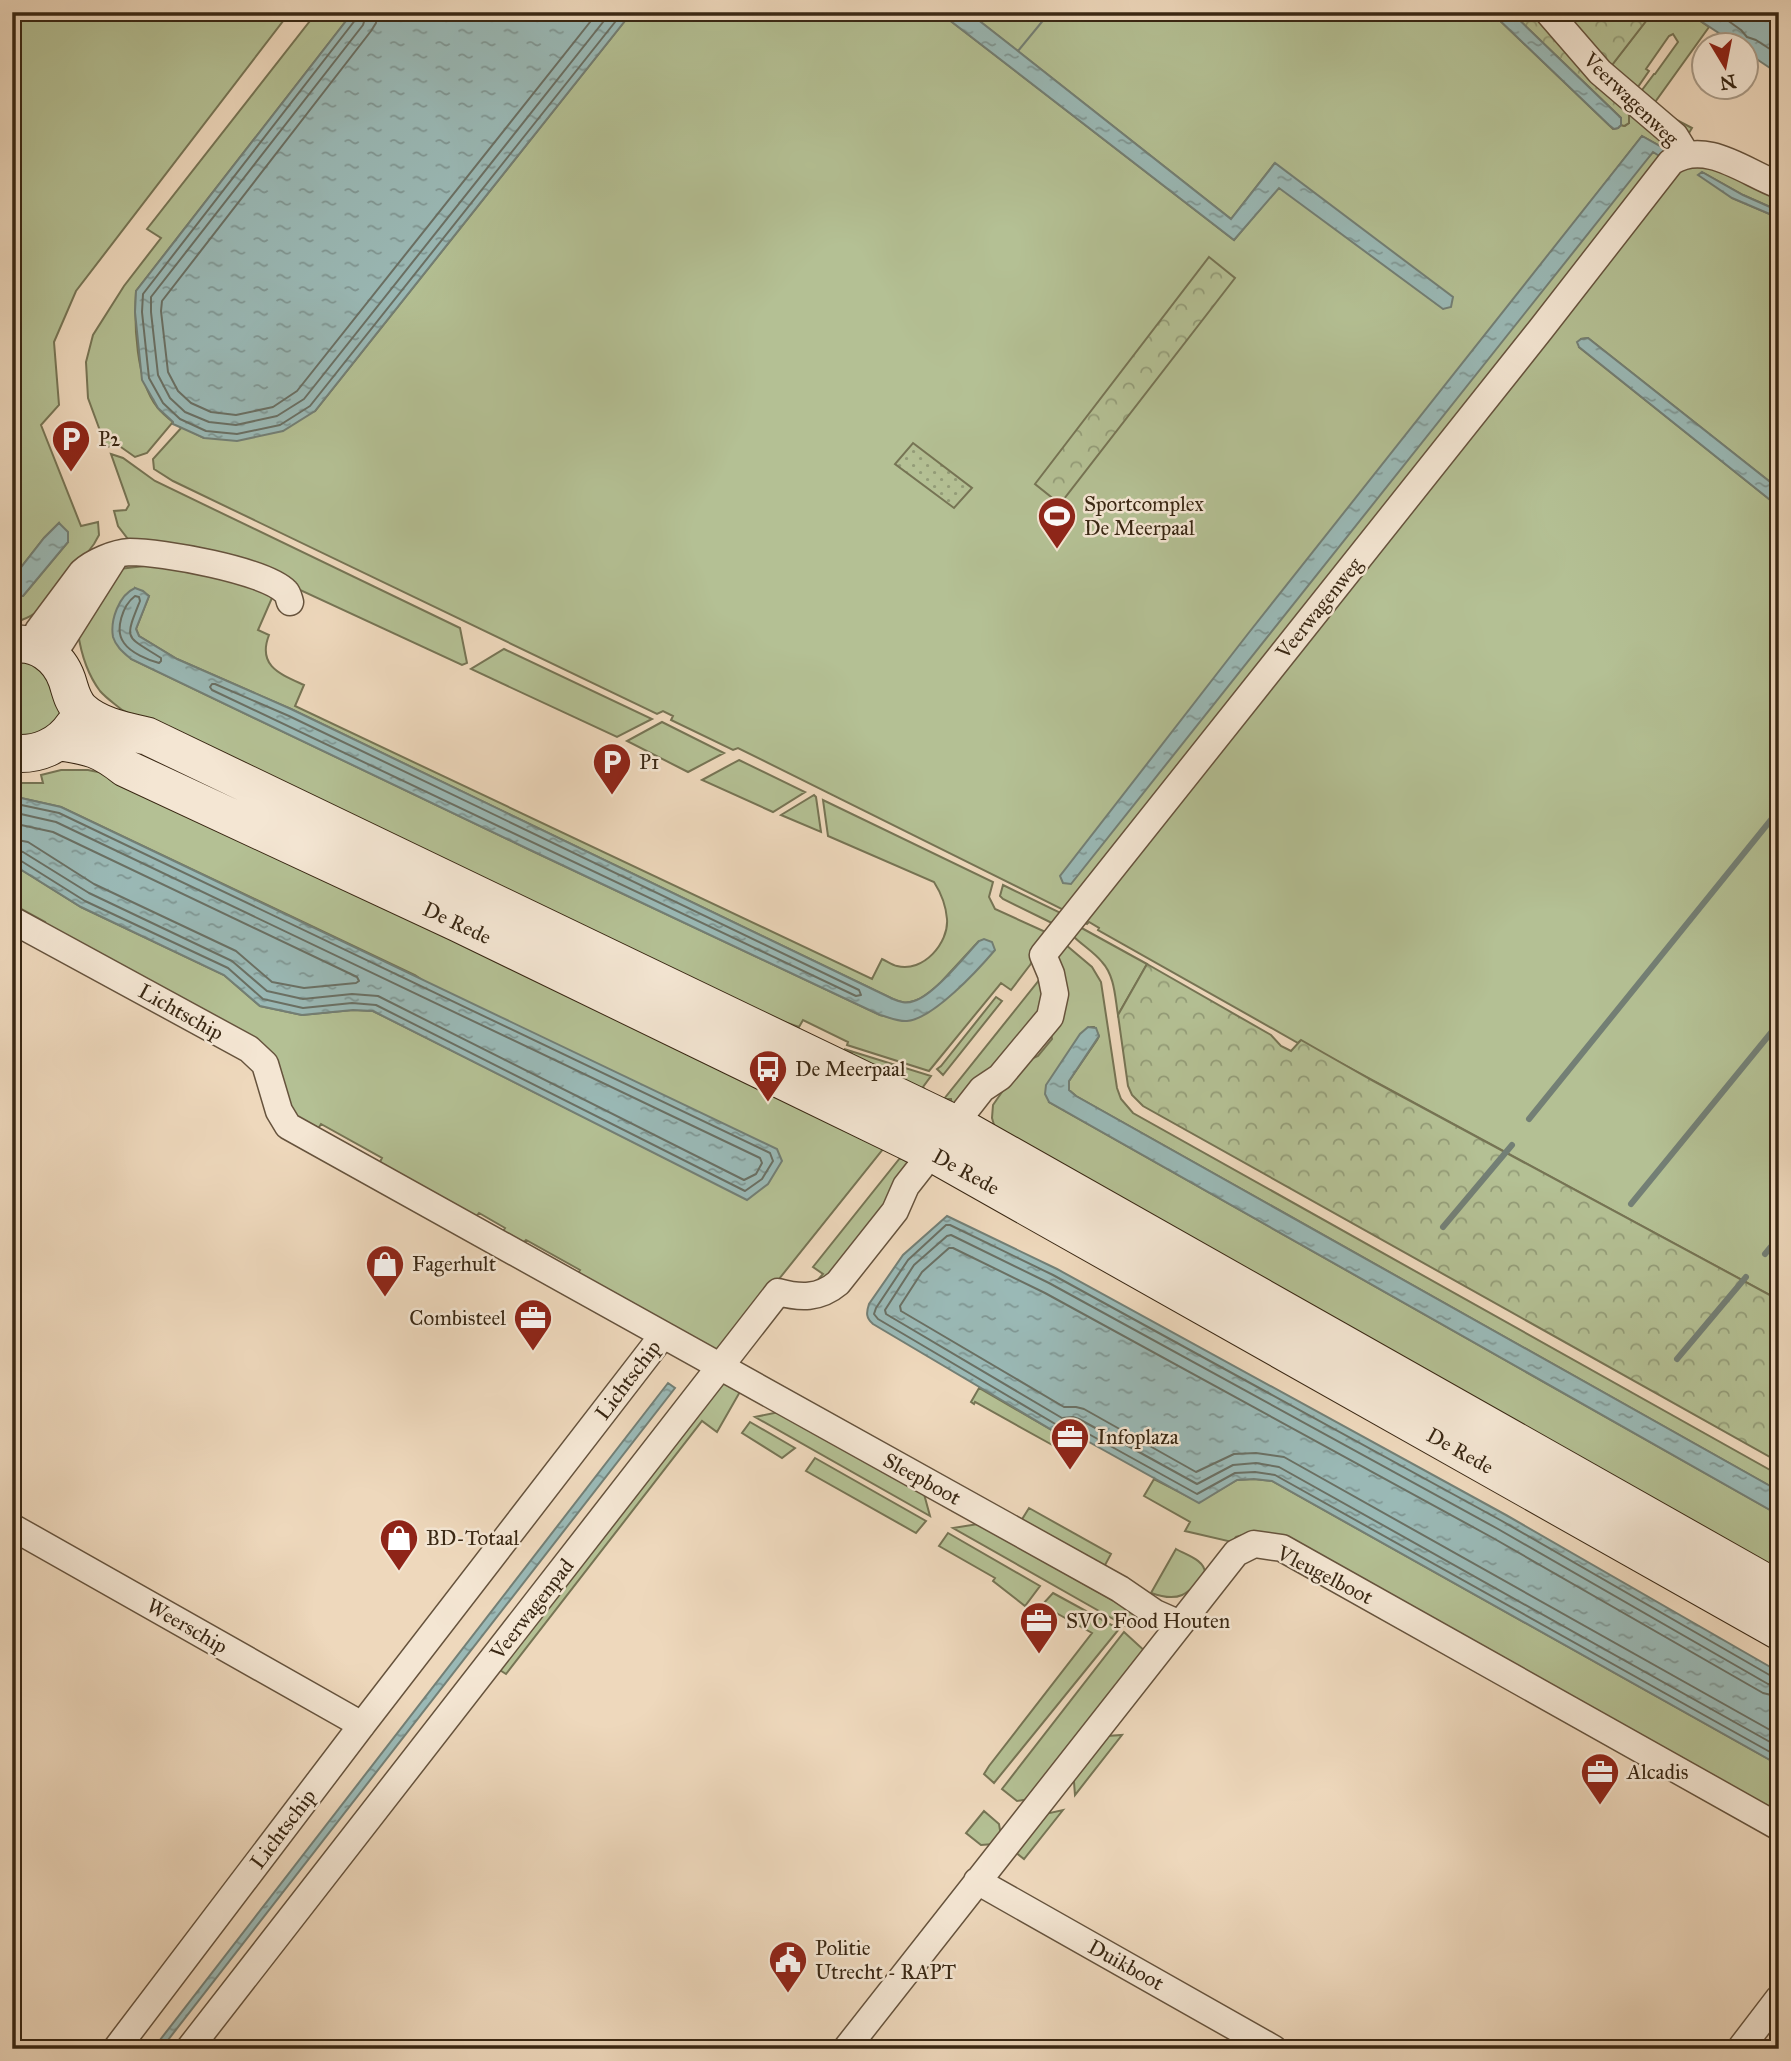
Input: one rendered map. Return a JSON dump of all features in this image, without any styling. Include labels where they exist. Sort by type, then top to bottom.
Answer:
[{"type":"main road","points":[[12,768],[38,767],[63,750],[83,701],[76,661],[31,638]]},
{"type":"main road","name":"De Rede","points":[[83,701],[92,699],[126,718],[147,736],[961,1127],[1779,1590]]},
{"type":"main road","points":[[12,753],[24,755],[63,750]]},
{"type":"main road","name":"De Rede","points":[[63,750],[102,765],[125,768],[458,923],[939,1156],[1779,1631]]},
{"type":"street","name":"Veerwagenweg","points":[[1548,12],[1600,72],[1675,136],[1686,154]]},
{"type":"street","name":"Veerwagenweg","points":[[939,1156],[961,1127],[994,1096],[1000,1077],[1050,1017],[1055,994],[1051,974],[1043,956],[1671,162],[1686,154],[1710,155],[1779,185]]},
{"type":"street","points":[[31,638],[116,555],[129,552],[229,568],[268,581],[287,593],[290,601]]},
{"type":"street","name":"Lichtschip","points":[[12,920],[249,1049],[265,1065],[279,1111],[288,1126],[663,1335],[116,2049]]},
{"type":"street","name":"Veerwagenpad","points":[[189,2049],[778,1292],[798,1298],[832,1288],[895,1211],[906,1186],[939,1156]]},
{"type":"street","name":"Sleepboot","points":[[663,1335],[1120,1589],[1155,1613],[1180,1624]]},
{"type":"street","name":"Weerschip","points":[[12,1527],[362,1725]]},
{"type":"street","name":"Vleugelboot","points":[[846,2049],[1236,1553],[1254,1544],[1282,1548],[1779,1827]]},
{"type":"street","name":"Duikboot","points":[[977,1881],[1275,2049]]},
{"type":"street","points":[[1740,2049],[1779,1998]]},
{"type":"green space","points":[[12,12],[290,12],[76,291],[54,342],[59,405],[41,425],[81,526],[98,522],[99,535],[59,592],[48,603],[25,619],[12,622],[12,596],[23,596],[68,542],[59,523],[15,575],[12,575]]},
{"type":"green space","points":[[317,12],[353,12],[136,291],[136,336],[145,382],[157,407],[173,422],[147,453],[135,457],[118,445],[106,447],[88,398],[86,362],[93,335],[124,286],[161,238],[147,229]]},
{"type":"green space","name":"Sportcomplex De Meerpaal","points":[[632,12],[939,12],[1234,240],[1279,187],[1444,309],[1274,164],[1231,219],[968,12],[1491,12],[1613,129],[1629,123],[1629,112],[1532,12],[1541,12],[1664,136],[1677,169],[1702,162],[1779,194],[1779,211],[1702,172],[1732,198],[1779,218],[1779,489],[1588,338],[1581,339],[1579,347],[1779,507],[1779,1300],[1300,1041],[1298,1043],[1098,930],[1099,928],[1089,922],[1087,924],[1082,919],[738,748],[733,750],[671,720],[673,716],[663,711],[657,714],[173,481],[154,469],[153,459],[182,427],[204,438],[315,411]],"holes":[[[1642,136],[1665,149],[1661,157],[1654,151],[1484,338]]]},
{"type":"green space","points":[[1511,12],[1532,12],[1629,112],[1629,123],[1621,125],[1621,118]]},
{"type":"green space","points":[[1559,12],[1653,12],[1612,65],[1603,64]]},
{"type":"green space","points":[[1653,12],[1687,12],[1709,27],[1705,32],[1690,32],[1690,53],[1653,105],[1692,128],[1689,133],[1661,119],[1612,65]],"holes":[[[1673,34],[1678,42],[1642,90],[1639,90],[1638,87],[1649,71],[1646,69]]]},
{"type":"green space","points":[[1209,257],[1235,278],[1060,504],[1035,484]]},
{"type":"green space","points":[[913,443],[972,488],[954,508],[895,464]]},
{"type":"green space","points":[[111,454],[123,458],[155,481],[460,628],[467,663],[462,665],[233,559],[131,543],[118,526],[114,511],[126,510],[129,505]]},
{"type":"green space","points":[[153,565],[177,568],[263,589],[272,598],[258,630],[269,635],[266,654],[273,668],[304,685],[295,706],[872,979],[882,959],[907,967],[925,961],[932,954],[944,937],[947,919],[944,904],[934,882],[828,836],[823,800],[993,882],[989,897],[995,909],[1050,934],[1011,990],[1001,983],[929,1071],[847,1045],[848,1042],[803,1020],[799,1027],[710,996],[122,710],[102,694],[92,678],[78,633],[119,569]],"holes":[[[135,588],[149,596],[136,629],[139,636],[177,659],[291,709],[893,999],[914,1001],[942,981],[905,1021],[880,1015],[131,659]]]},
{"type":"green space","points":[[504,649],[652,719],[617,737],[471,669]]},
{"type":"green space","points":[[12,659],[40,662],[65,714],[50,732],[12,739]]},
{"type":"green space","points":[[662,722],[724,753],[688,772],[627,741]]},
{"type":"green space","points":[[739,760],[805,792],[773,812],[702,780]]},
{"type":"green space","points":[[61,770],[88,770],[118,776],[883,1149],[719,1354],[576,1276],[580,1270],[526,1240],[521,1245],[501,1234],[505,1228],[479,1213],[475,1218],[379,1164],[382,1158],[321,1124],[316,1132],[290,1108],[277,1062],[43,927],[45,922],[12,904],[12,864],[81,907],[224,975],[260,1006],[302,1015],[353,1010],[373,1011],[747,1199],[415,975],[61,807],[12,796],[12,783],[43,783],[41,775]]},
{"type":"green space","points":[[814,795],[821,832],[781,815]]},
{"type":"green space","points":[[1003,885],[1067,916],[1054,924],[1003,899],[1000,896]]},
{"type":"green space","points":[[1078,926],[1147,964],[1118,1015],[1110,974],[1099,958],[1073,936]]},
{"type":"green space","points":[[1066,945],[1092,967],[1101,982],[1117,1088],[1121,1099],[1133,1113],[1779,1475],[1779,1491],[1076,1096],[1069,1090],[1069,1081],[1099,1036],[1094,1027],[1081,1034],[1049,1102],[1779,1515],[1779,1578],[996,1132],[992,1118],[993,1105],[1022,1063],[1038,1056],[1052,1039],[1050,1029],[1055,954]]},
{"type":"green space","points":[[1147,964],[1271,1035],[1281,1046],[1291,1051],[1301,1040],[1779,1300],[1779,1462],[1143,1106],[1132,1095],[1128,1086],[1118,1015]]},
{"type":"green space","points":[[1044,974],[1046,1005],[1002,1062],[952,1106],[951,1099],[944,1099]]},
{"type":"green space","points":[[996,997],[1002,1001],[943,1075],[937,1069]]},
{"type":"green space","points":[[844,1049],[931,1076],[923,1087],[927,1092],[907,1091]]},
{"type":"green space","points":[[900,1158],[914,1166],[837,1275],[810,1289],[823,1274],[813,1267]]},
{"type":"green space","points":[[723,1382],[741,1390],[717,1432],[702,1421],[506,1674],[495,1667]]},
{"type":"green space","points":[[979,1388],[1062,1436],[1056,1447],[971,1402]]},
{"type":"green space","points":[[779,1412],[924,1494],[930,1516],[755,1417]]},
{"type":"green space","points":[[750,1422],[795,1448],[782,1458],[742,1433]]},
{"type":"green space","points":[[815,1458],[926,1521],[916,1533],[806,1471]]},
{"type":"green space","points":[[1154,1479],[1199,1502],[1237,1480],[1272,1481],[1779,1765],[1779,1812],[1761,1802],[1756,1806],[1254,1532],[1236,1537],[1232,1542],[1185,1531],[1190,1522],[1144,1496]]},
{"type":"green space","points":[[1029,1508],[1111,1554],[1104,1567],[1021,1521]]},
{"type":"green space","points":[[978,1524],[1137,1614],[1129,1628],[953,1528]]},
{"type":"green space","points":[[948,1533],[1040,1586],[1025,1606],[993,1581],[995,1578],[939,1546]]},
{"type":"green space","points":[[1176,1549],[1198,1561],[1205,1573],[1182,1595],[1169,1597],[1151,1593]]},
{"type":"green space","points":[[1053,1593],[1119,1629],[994,1783],[984,1774],[989,1766],[1092,1633],[1042,1605]]},
{"type":"green space","points":[[1124,1632],[1147,1653],[1030,1799],[1017,1801],[1002,1789]]},
{"type":"green space","points":[[1122,1735],[1075,1795],[1072,1780],[1107,1736]]},
{"type":"green space","points":[[1063,1810],[1024,1859],[1015,1852],[1048,1811],[1050,1813]]},
{"type":"green space","points":[[984,1811],[999,1824],[1001,1836],[994,1844],[981,1845],[966,1833]]},
{"type":"water","points":[[353,12],[632,12],[315,411],[283,431],[237,441],[204,438],[173,424],[158,408],[142,380],[135,312],[136,291]]},
{"type":"water","points":[[939,12],[968,12],[1231,219],[1275,163],[1453,297],[1451,307],[1443,309],[1279,188],[1234,240]]},
{"type":"water","points":[[1491,12],[1511,12],[1621,118],[1621,125],[1614,129],[1609,125]]},
{"type":"water","points":[[1687,12],[1779,12],[1779,74],[1760,61],[1760,32],[1717,32]]},
{"type":"water","points":[[1642,136],[1665,149],[1661,157],[1653,152],[1071,884],[1063,883],[1060,876]]},
{"type":"water","points":[[1702,172],[1779,211],[1779,218],[1732,198],[1698,175]]},
{"type":"water","points":[[1588,338],[1779,489],[1779,507],[1579,347],[1577,342]]},
{"type":"water","points":[[59,523],[68,532],[68,542],[23,596],[12,596],[12,575],[15,575]]},
{"type":"water","points":[[135,588],[149,596],[136,629],[139,636],[177,659],[291,709],[893,999],[908,1002],[922,997],[948,975],[979,941],[984,939],[992,942],[995,950],[954,992],[929,1012],[907,1021],[880,1015],[131,659],[116,644],[112,630],[120,602]]},
{"type":"water","points":[[12,796],[61,807],[777,1149],[782,1161],[768,1184],[747,1200],[373,1011],[353,1010],[302,1015],[260,1006],[224,975],[81,907],[12,864]]},
{"type":"water","points":[[1088,1027],[1096,1028],[1099,1036],[1069,1081],[1069,1090],[1076,1096],[1779,1491],[1779,1515],[1049,1102],[1045,1094],[1046,1085],[1080,1034]]},
{"type":"water","points":[[947,1216],[1057,1269],[1506,1515],[1779,1672],[1779,1765],[1272,1481],[1237,1480],[1199,1503],[1071,1432],[1067,1439],[873,1324],[867,1315],[869,1304],[903,1255]]},
{"type":"water","points":[[668,1383],[675,1388],[161,2049],[153,2049]]},
{"type":"waterway","points":[[1529,1119],[1779,810]]},
{"type":"waterway","points":[[1631,1204],[1779,1023]]},
{"type":"waterway","points":[[1443,1227],[1512,1145]]},
{"type":"waterway","points":[[1765,1254],[1779,1237]]},
{"type":"waterway","points":[[1677,1359],[1746,1277]]},
{"type":"place","name":"P2","points":[[71,473]]},
{"type":"place","name":"Sportcomplex De Meerpaal","points":[[1057,550]]},
{"type":"place","name":"P1","points":[[612,796]]},
{"type":"place","name":"De Meerpaal","points":[[768,1103]]},
{"type":"place","name":"Fagerhult","points":[[385,1298]]},
{"type":"place","name":"Combisteel","points":[[533,1352]]},
{"type":"place","name":"Infoplaza","points":[[1070,1471]]},
{"type":"place","name":"BD-Totaal","points":[[399,1572]]},
{"type":"place","name":"SVO Food Houten","points":[[1039,1655]]},
{"type":"place","name":"Alcadis","points":[[1600,1806]]},
{"type":"place","name":"Politie Utrecht - RAPT","points":[[788,1994]]}]
